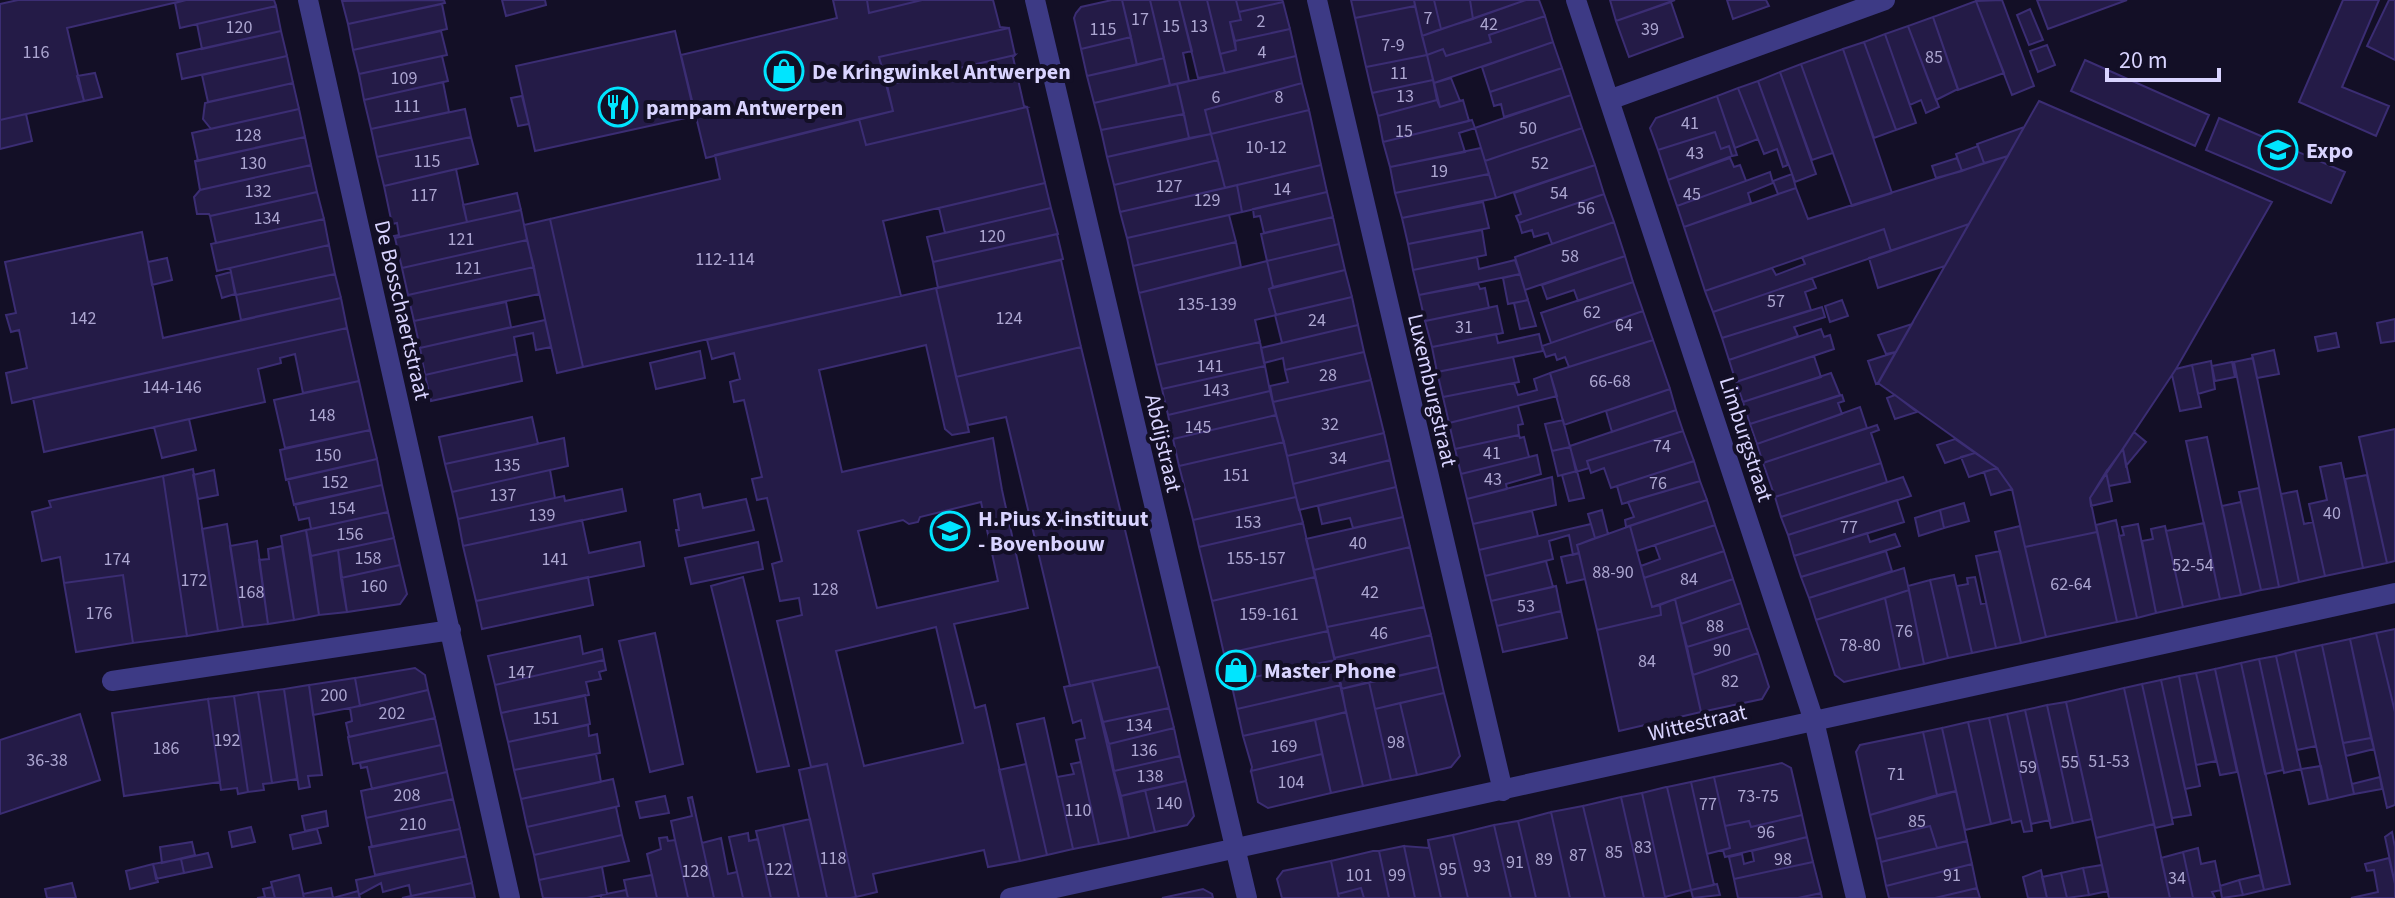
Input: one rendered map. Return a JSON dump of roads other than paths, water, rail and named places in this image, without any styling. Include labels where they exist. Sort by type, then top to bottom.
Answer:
[{"type":"street","name":"De Bosschaertstraat","points":[[308,0],[510,898]]},
{"type":"street","name":"Abdijstraat","points":[[1035,0],[1247,898]]},
{"type":"street","name":"Luxemburgstraat","points":[[1317,0],[1503,791]]},
{"type":"street","name":"Limburgstraat","points":[[1576,0],[1814,721],[1856,898]]},
{"type":"street","points":[[1609,100],[1885,0]]},
{"type":"street","name":"Wittestraat","points":[[1010,898],[2395,593]]},
{"type":"street","points":[[112,681],[451,630]]},
{"type":"place","name":"De Kringwinkel Antwerpen","points":[[784,71]]},
{"type":"place","name":"pampam Antwerpen","points":[[618,107]]},
{"type":"place","name":"Expo","points":[[2278,150]]},
{"type":"place","name":"H.Pius X-instituut - Bovenbouw","points":[[950,531]]},
{"type":"place","name":"Master Phone","points":[[1236,670]]}]
